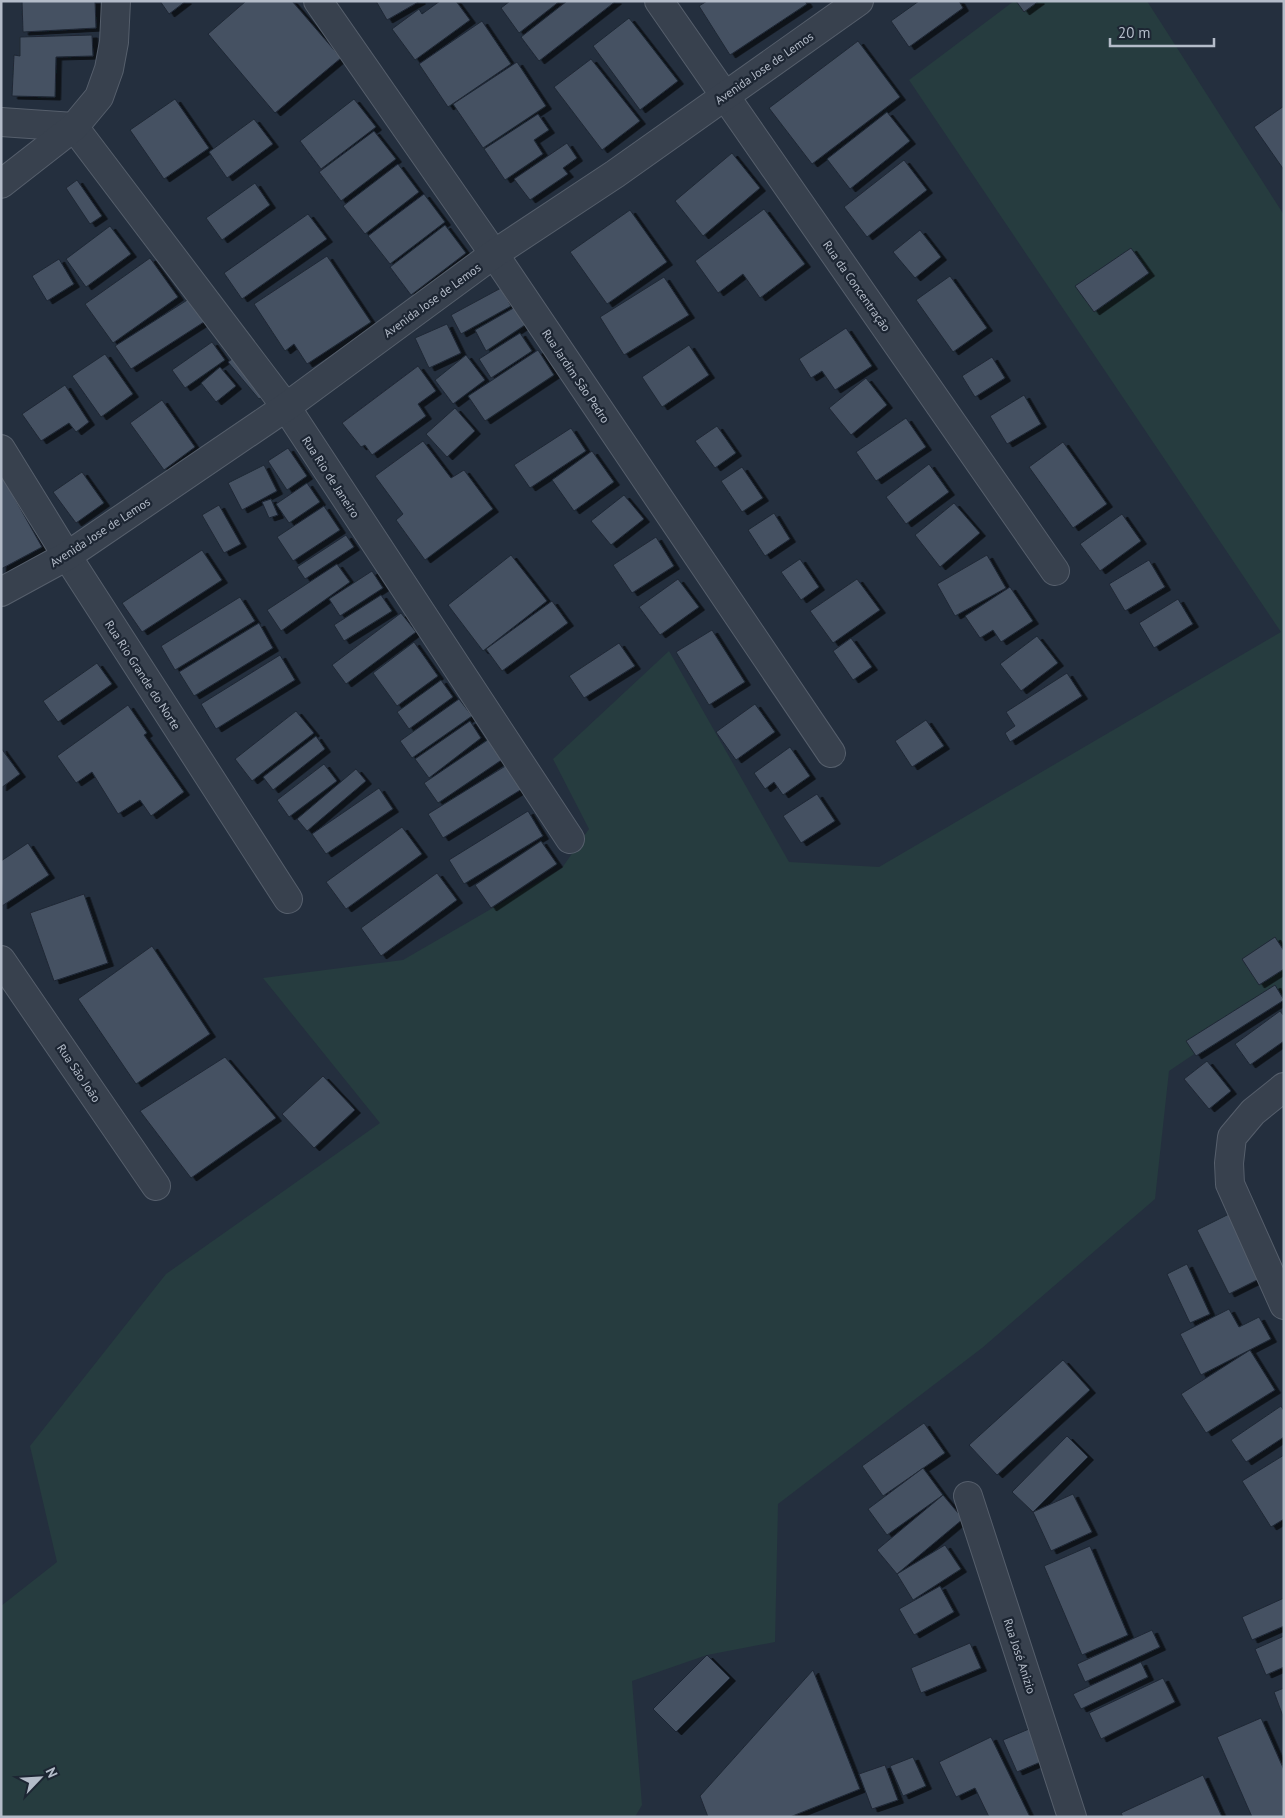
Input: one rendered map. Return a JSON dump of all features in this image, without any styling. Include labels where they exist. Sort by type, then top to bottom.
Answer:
[{"type":"street","points":[[1,184],[74,128],[99,96],[109,69],[114,42],[116,1]]},
{"type":"street","name":"Rua Jardim São Pedro","points":[[318,1],[494,254],[831,753]]},
{"type":"street","name":"Rua da Concentração","points":[[659,1],[1055,571]]},
{"type":"street","name":"Avenida Jose de Lemos","points":[[1,592],[67,556],[286,407],[494,254],[615,174],[859,1]]},
{"type":"street","points":[[1,122],[74,128]]},
{"type":"street","name":"Rua Rio de Janeiro","points":[[74,128],[286,407],[570,839]]},
{"type":"street","name":"Rua Rio Grande do Norte","points":[[1,449],[67,556],[288,899]]},
{"type":"street","name":"Rua São João","points":[[1,960],[156,1186]]},
{"type":"street","points":[[1284,1087],[1253,1112],[1232,1137],[1229,1163],[1230,1184],[1284,1305]]},
{"type":"street","name":"Rua José Anizio","points":[[968,1496],[1072,1817]]},
{"type":"green space","points":[[1014,1],[1147,1],[1284,215],[1284,1001],[1267,1005],[1169,1071],[1155,1199],[982,1348],[778,1504],[775,1642],[707,1655],[632,1681],[642,1805],[635,1817],[1,1817],[1,1606],[57,1562],[30,1446],[166,1274],[380,1123],[263,978],[403,960],[562,868],[589,829],[553,759],[669,651],[789,862],[879,867],[1281,632],[909,80]]},
{"type":"building","points":[[22,1],[95,1],[96,28],[23,32]]},
{"type":"building","points":[[160,1],[186,1],[169,14]]},
{"type":"building","points":[[246,1],[292,1],[341,58],[275,113],[208,34]]},
{"type":"building","points":[[376,1],[420,1],[387,20]]},
{"type":"building","points":[[440,1],[456,1],[470,20],[415,60],[392,29],[419,9],[422,14]]},
{"type":"building","points":[[510,1],[560,1],[519,33],[501,8]]},
{"type":"building","points":[[567,1],[616,1],[539,61],[521,37]]},
{"type":"building","points":[[707,1],[805,1],[807,4],[730,55],[699,6]]},
{"type":"building","points":[[919,1],[959,1],[963,8],[909,47],[891,21]]},
{"type":"building","points":[[1016,1],[1039,1],[1024,12]]},
{"type":"building","points":[[629,18],[678,81],[640,110],[593,46]]},
{"type":"building","points":[[482,21],[511,64],[448,107],[419,64]]},
{"type":"building","points":[[92,35],[93,56],[56,57],[55,97],[12,96],[14,55],[20,56],[20,37]]},
{"type":"building","points":[[858,41],[900,97],[812,164],[769,108]]},
{"type":"building","points":[[591,59],[640,121],[602,150],[554,87]]},
{"type":"building","points":[[517,62],[546,106],[483,148],[453,104]]},
{"type":"building","points":[[175,99],[209,148],[164,179],[130,130]]},
{"type":"building","points":[[354,99],[376,127],[321,169],[300,141]]},
{"type":"building","points":[[1284,106],[1284,170],[1254,127]]},
{"type":"building","points":[[887,112],[910,141],[850,189],[827,159]]},
{"type":"building","points":[[538,114],[549,130],[534,140],[543,154],[505,180],[484,149]]},
{"type":"building","points":[[254,119],[273,144],[227,178],[209,152]]},
{"type":"building","points":[[374,131],[396,159],[341,201],[319,172]]},
{"type":"building","points":[[567,143],[577,158],[563,168],[568,174],[530,200],[514,179]]},
{"type":"building","points":[[732,153],[760,188],[703,236],[675,201]]},
{"type":"building","points":[[904,160],[927,190],[867,237],[844,207]]},
{"type":"building","points":[[398,164],[419,192],[365,234],[343,206]]},
{"type":"building","points":[[77,180],[102,216],[90,224],[66,188]]},
{"type":"building","points":[[255,183],[270,205],[222,240],[206,218]]},
{"type":"building","points":[[424,194],[445,222],[390,264],[368,236]]},
{"type":"building","points":[[764,209],[805,264],[760,298],[743,274],[718,293],[695,261]]},
{"type":"building","points":[[630,210],[667,262],[607,304],[570,252]]},
{"type":"building","points":[[308,214],[327,239],[242,299],[224,273]]},
{"type":"building","points":[[445,225],[466,253],[411,295],[390,267]]},
{"type":"building","points":[[110,226],[131,254],[86,287],[66,259]]},
{"type":"building","points":[[920,230],[941,257],[915,278],[893,252]]},
{"type":"building","points":[[1131,248],[1149,273],[1094,312],[1075,286]]},
{"type":"building","points":[[327,256],[371,322],[307,364],[294,344],[285,351],[254,304]]},
{"type":"building","points":[[150,258],[178,297],[113,343],[85,304]]},
{"type":"building","points":[[59,259],[74,284],[47,301],[32,276]]},
{"type":"building","points":[[950,276],[987,328],[953,352],[916,300]]},
{"type":"building","points":[[664,277],[689,315],[624,355],[600,317]]},
{"type":"building","points":[[501,288],[511,306],[461,334],[451,315]]},
{"type":"building","points":[[192,297],[207,320],[131,369],[115,346]]},
{"type":"building","points":[[517,306],[528,323],[486,351],[475,330]]},
{"type":"building","points":[[447,324],[461,353],[429,368],[415,338]]},
{"type":"building","points":[[846,328],[872,366],[835,390],[822,371],[811,378],[799,359]]},
{"type":"building","points":[[520,333],[532,351],[491,378],[479,359]]},
{"type":"building","points":[[212,342],[225,360],[185,388],[172,370]]},
{"type":"building","points":[[689,345],[709,375],[662,407],[642,377]]},
{"type":"building","points":[[538,350],[554,375],[485,421],[468,396]]},
{"type":"building","points":[[105,354],[133,394],[101,417],[72,376]]},
{"type":"building","points":[[466,355],[485,380],[453,404],[435,380]]},
{"type":"building","points":[[236,356],[267,393],[259,399],[228,362]]},
{"type":"building","points":[[992,357],[1005,378],[975,397],[962,376]]},
{"type":"building","points":[[418,366],[436,391],[418,404],[426,416],[372,455],[365,445],[361,447],[342,423]]},
{"type":"building","points":[[220,367],[236,386],[216,402],[201,383]]},
{"type":"building","points":[[866,378],[887,405],[851,435],[829,408]]},
{"type":"building","points":[[65,385],[89,422],[76,432],[69,423],[41,441],[22,414]]},
{"type":"building","points":[[1024,395],[1041,424],[1007,444],[990,416]]},
{"type":"building","points":[[162,400],[195,447],[164,470],[130,423]]},
{"type":"building","points":[[455,408],[475,431],[447,457],[426,434]]},
{"type":"building","points":[[906,418],[926,447],[876,481],[856,452]]},
{"type":"building","points":[[717,426],[736,453],[715,468],[695,441]]},
{"type":"building","points":[[571,428],[586,451],[530,488],[514,465]]},
{"type":"building","points":[[423,441],[451,478],[464,470],[493,509],[425,560],[396,520],[403,514],[375,476]]},
{"type":"building","points":[[1063,442],[1107,504],[1073,528],[1029,467]]},
{"type":"building","points":[[288,448],[307,476],[287,490],[268,461]]},
{"type":"building","points":[[592,451],[614,482],[574,511],[552,480]]},
{"type":"building","points":[[929,464],[949,492],[906,524],[886,497]]},
{"type":"building","points":[[264,465],[277,491],[242,510],[228,483]]},
{"type":"building","points":[[742,467],[763,498],[742,512],[721,481]]},
{"type":"building","points":[[82,472],[104,503],[76,523],[53,492]]},
{"type":"building","points":[[1,474],[42,547],[1,569]]},
{"type":"building","points":[[307,483],[320,502],[289,523],[276,504]]},
{"type":"building","points":[[624,495],[644,519],[611,545],[591,521]]},
{"type":"building","points":[[271,499],[278,515],[269,518],[262,502]]},
{"type":"building","points":[[954,503],[980,533],[940,567],[915,535]]},
{"type":"building","points":[[219,505],[241,544],[224,553],[202,515]]},
{"type":"building","points":[[324,506],[340,530],[293,561],[277,537]]},
{"type":"building","points":[[774,513],[790,539],[765,556],[748,530]]},
{"type":"building","points":[[1122,514],[1141,541],[1100,571],[1080,544]]},
{"type":"building","points":[[346,535],[354,547],[305,579],[297,567]]},
{"type":"building","points":[[656,537],[674,566],[632,593],[613,565]]},
{"type":"building","points":[[202,550],[222,580],[142,632],[122,603]]},
{"type":"building","points":[[511,555],[547,601],[483,651],[448,605]]},
{"type":"building","points":[[987,555],[1006,588],[955,616],[937,584]]},
{"type":"building","points":[[800,559],[819,587],[801,600],[781,572]]},
{"type":"building","points":[[1149,560],[1165,587],[1125,611],[1109,584]]},
{"type":"building","points":[[337,564],[350,582],[281,631],[267,610]]},
{"type":"building","points":[[372,571],[383,588],[340,616],[329,599]]},
{"type":"building","points":[[678,579],[699,607],[660,635],[639,607]]},
{"type":"building","points":[[857,579],[880,610],[833,643],[810,611]]},
{"type":"building","points":[[1010,587],[1033,621],[1001,642],[993,630],[980,638],[965,616]]},
{"type":"building","points":[[381,595],[392,611],[344,641],[334,625]]},
{"type":"building","points":[[240,597],[255,621],[175,670],[161,646]]},
{"type":"building","points":[[1178,599],[1193,624],[1154,648],[1139,623]]},
{"type":"building","points":[[552,601],[568,623],[502,671],[486,649]]},
{"type":"building","points":[[401,613],[416,632],[346,684],[332,665]]},
{"type":"building","points":[[259,623],[273,648],[194,696],[179,672]]},
{"type":"building","points":[[712,630],[745,682],[709,705],[676,652]]},
{"type":"building","points":[[1037,636],[1058,663],[1021,691],[1000,664]]},
{"type":"building","points":[[851,638],[872,667],[853,680],[833,651]]},
{"type":"building","points":[[414,642],[438,676],[397,706],[373,673]]},
{"type":"building","points":[[619,643],[635,666],[584,698],[569,676]]},
{"type":"building","points":[[280,655],[295,680],[216,729],[201,704]]},
{"type":"building","points":[[97,663],[112,684],[58,722],[43,701]]},
{"type":"building","points":[[1067,673],[1082,696],[1010,742],[1005,733],[1015,726],[1006,712]]},
{"type":"building","points":[[441,680],[453,697],[409,729],[397,712]]},
{"type":"building","points":[[459,699],[472,716],[412,758],[400,741]]},
{"type":"building","points":[[755,704],[775,732],[736,760],[716,732]]},
{"type":"building","points":[[128,705],[147,733],[144,735],[184,792],[151,816],[140,800],[118,814],[92,772],[76,783],[57,756]]},
{"type":"building","points":[[296,711],[314,733],[252,781],[235,759]]},
{"type":"building","points":[[926,720],[944,746],[912,767],[895,741]]},
{"type":"building","points":[[470,721],[481,738],[429,778],[415,759]]},
{"type":"building","points":[[316,736],[325,749],[273,790],[263,777]]},
{"type":"building","points":[[489,739],[503,759],[438,803],[424,783]]},
{"type":"building","points":[[790,747],[810,776],[783,795],[774,782],[765,789],[754,773]]},
{"type":"building","points":[[1,748],[20,774],[1,788]]},
{"type":"building","points":[[324,764],[337,781],[289,817],[277,800]]},
{"type":"building","points":[[507,765],[522,789],[443,838],[428,814]]},
{"type":"building","points":[[356,769],[366,781],[307,831],[297,819]]},
{"type":"building","points":[[379,788],[393,809],[326,854],[312,834]]},
{"type":"building","points":[[817,794],[835,821],[801,843],[783,816]]},
{"type":"building","points":[[528,811],[543,836],[464,884],[449,860]]},
{"type":"building","points":[[402,827],[422,854],[346,909],[326,882]]},
{"type":"building","points":[[541,841],[557,864],[491,908],[475,885]]},
{"type":"building","points":[[28,843],[49,875],[2,906],[1,861]]},
{"type":"building","points":[[437,873],[457,900],[381,956],[361,928]]},
{"type":"building","points":[[84,894],[108,963],[54,981],[30,913]]},
{"type":"building","points":[[1275,937],[1284,951],[1284,969],[1259,985],[1242,959]]},
{"type":"building","points":[[152,946],[210,1034],[136,1084],[78,999]]},
{"type":"building","points":[[1275,985],[1284,1000],[1196,1056],[1186,1041]]},
{"type":"building","points":[[1280,1011],[1284,1016],[1284,1041],[1250,1065],[1235,1044]]},
{"type":"building","points":[[225,1057],[276,1118],[191,1178],[140,1111]]},
{"type":"building","points":[[1207,1061],[1231,1091],[1209,1109],[1184,1079]]},
{"type":"building","points":[[323,1076],[355,1110],[314,1148],[282,1114]]},
{"type":"building","points":[[1231,1213],[1263,1277],[1229,1294],[1197,1230]]},
{"type":"building","points":[[1187,1264],[1210,1314],[1190,1323],[1167,1274]]},
{"type":"building","points":[[1229,1309],[1239,1327],[1259,1317],[1271,1339],[1201,1375],[1180,1334]]},
{"type":"building","points":[[1250,1350],[1275,1390],[1206,1433],[1181,1394]]},
{"type":"building","points":[[1063,1360],[1090,1390],[997,1475],[969,1445]]},
{"type":"building","points":[[1281,1406],[1284,1411],[1284,1437],[1246,1462],[1231,1440]]},
{"type":"building","points":[[924,1423],[945,1453],[883,1496],[862,1466]]},
{"type":"building","points":[[1067,1436],[1088,1457],[1033,1512],[1012,1492]]},
{"type":"building","points":[[1284,1455],[1284,1519],[1271,1527],[1242,1481]]},
{"type":"building","points":[[923,1468],[943,1495],[887,1535],[868,1509]]},
{"type":"building","points":[[1073,1494],[1092,1532],[1051,1551],[1033,1512]]},
{"type":"building","points":[[943,1495],[963,1519],[897,1574],[877,1550]]},
{"type":"building","points":[[945,1545],[961,1569],[913,1600],[897,1574]]},
{"type":"building","points":[[1090,1546],[1128,1635],[1082,1655],[1044,1566]]},
{"type":"building","points":[[940,1586],[954,1612],[914,1635],[899,1609]]},
{"type":"building","points":[[1284,1598],[1284,1626],[1252,1640],[1242,1617]]},
{"type":"building","points":[[1152,1630],[1160,1647],[1085,1682],[1077,1664]]},
{"type":"building","points":[[1284,1636],[1284,1667],[1266,1675],[1255,1649]]},
{"type":"building","points":[[970,1643],[981,1668],[921,1693],[911,1668]]},
{"type":"building","points":[[707,1655],[730,1678],[676,1732],[653,1709]]},
{"type":"building","points":[[1141,1662],[1148,1677],[1081,1709],[1073,1694]]},
{"type":"building","points":[[813,1670],[860,1789],[790,1817],[708,1817],[700,1796]]},
{"type":"building","points":[[1163,1678],[1175,1702],[1101,1739],[1089,1713]]},
{"type":"building","points":[[1284,1688],[1284,1719],[1274,1692]]},
{"type":"building","points":[[1261,1718],[1284,1770],[1284,1817],[1252,1817],[1217,1737]]},
{"type":"building","points":[[1036,1726],[1050,1758],[1017,1772],[1003,1740]]},
{"type":"building","points":[[991,1737],[1030,1817],[989,1817],[975,1788],[956,1797],[939,1762]]},
{"type":"building","points":[[913,1757],[926,1786],[903,1796],[890,1766]]},
{"type":"building","points":[[885,1765],[898,1800],[872,1809],[859,1774]]},
{"type":"building","points":[[1203,1775],[1222,1817],[1123,1817],[1121,1813]]}]
